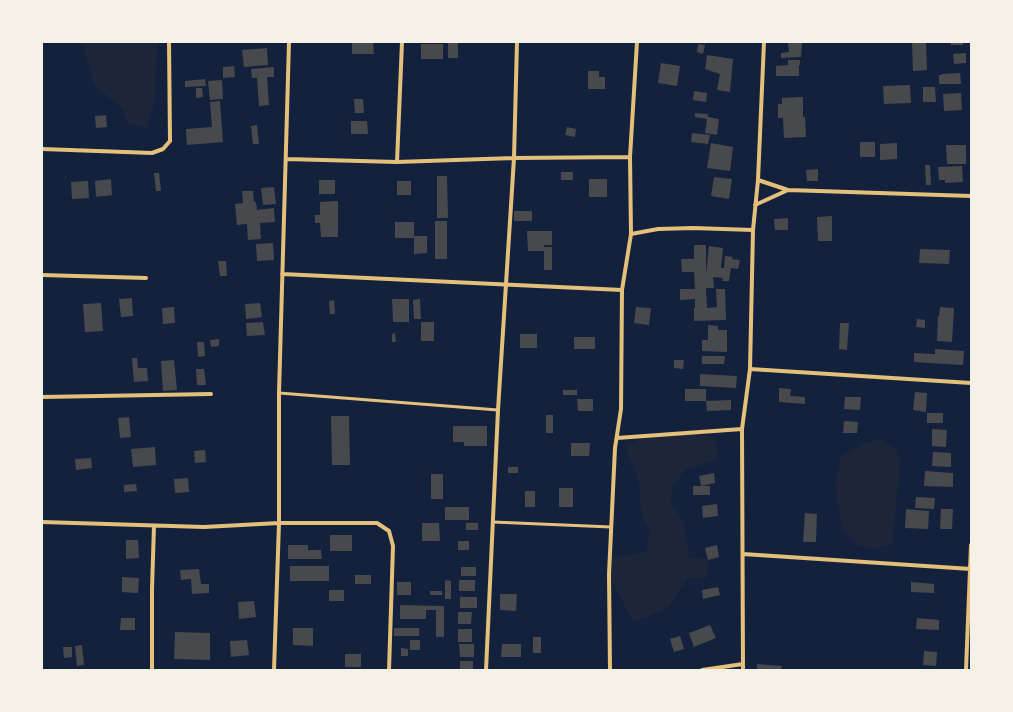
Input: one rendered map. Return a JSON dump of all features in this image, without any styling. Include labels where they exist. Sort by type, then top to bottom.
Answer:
[{"type":"street","points":[[42,149],[152,153],[163,149],[170,141],[169,42]]},
{"type":"street","points":[[274,670],[279,523],[279,394],[289,42]]},
{"type":"street","points":[[397,162],[402,42]]},
{"type":"street","points":[[486,670],[498,410],[514,158],[517,42]]},
{"type":"street","points":[[610,670],[609,574],[616,438],[621,409],[622,290],[631,234],[630,158],[636,42]]},
{"type":"street","points":[[744,670],[742,429],[750,369],[753,230],[758,180],[764,42]]},
{"type":"street","points":[[286,159],[397,162],[514,158],[630,158]]},
{"type":"street","points":[[758,180],[788,190],[971,196]]},
{"type":"street","points":[[755,205],[788,190]]},
{"type":"street","points":[[631,234],[658,229],[693,228],[753,230]]},
{"type":"street","points":[[282,274],[622,290]]},
{"type":"street","points":[[42,275],[146,278]]},
{"type":"street","points":[[750,369],[971,383]]},
{"type":"street","points":[[42,397],[211,394]]},
{"type":"street","points":[[616,438],[742,429]]},
{"type":"street","points":[[42,522],[204,527],[279,523],[377,523],[389,531],[393,546],[390,670]]},
{"type":"street","points":[[152,670],[154,526]]},
{"type":"street","points":[[966,670],[971,545]]},
{"type":"street","points":[[743,554],[970,569]]},
{"type":"street","points":[[702,670],[743,664]]},
{"type":"lane","points":[[279,394],[498,410]]},
{"type":"lane","points":[[493,522],[611,527]]},
{"type":"shaded area","points":[[82,42],[158,42],[153,110],[146,129],[128,123],[121,107],[94,85]]},
{"type":"shaded area","points":[[695,433],[715,439],[718,459],[685,470],[673,486],[671,504],[683,520],[689,557],[708,560],[707,578],[688,578],[667,609],[633,622],[609,574],[613,558],[646,552],[650,531],[642,516],[638,479],[625,447],[640,439]]},
{"type":"shaded area","points":[[881,439],[896,450],[900,460],[893,543],[876,549],[858,545],[843,531],[839,513],[836,483],[841,456],[864,444]]},
{"type":"building","points":[[352,42],[373,42],[374,54],[352,54]]},
{"type":"building","points":[[448,42],[458,42],[458,58],[448,58]]},
{"type":"building","points":[[802,42],[801,57],[781,58],[781,53],[789,52],[788,43]]},
{"type":"building","points":[[912,42],[926,42],[927,70],[913,71]]},
{"type":"building","points":[[951,42],[963,42],[963,45],[951,45]]},
{"type":"building","points":[[421,44],[443,44],[443,59],[421,59]]},
{"type":"building","points":[[698,44],[705,45],[703,54],[697,52]]},
{"type":"building","points":[[267,48],[268,65],[244,67],[242,50]]},
{"type":"building","points":[[966,53],[966,63],[954,64],[953,54]]},
{"type":"building","points":[[707,55],[733,59],[730,92],[717,90],[720,74],[705,69]]},
{"type":"building","points":[[788,60],[800,60],[799,76],[776,76],[776,66],[788,65]]},
{"type":"building","points":[[661,63],[680,66],[677,86],[658,83]]},
{"type":"building","points":[[234,66],[235,77],[223,78],[223,67]]},
{"type":"building","points":[[274,67],[274,77],[267,77],[269,105],[259,106],[257,78],[252,78],[251,69]]},
{"type":"building","points":[[588,71],[599,71],[599,77],[605,77],[605,89],[588,89]]},
{"type":"building","points":[[960,73],[961,84],[939,84],[939,75]]},
{"type":"building","points":[[205,79],[206,86],[185,87],[185,81]]},
{"type":"building","points":[[222,80],[223,99],[210,100],[208,81]]},
{"type":"building","points":[[910,85],[911,103],[884,104],[883,86]]},
{"type":"building","points":[[923,87],[935,87],[936,102],[923,102]]},
{"type":"building","points":[[196,88],[202,88],[203,97],[196,98]]},
{"type":"building","points":[[694,91],[707,93],[706,102],[693,100]]},
{"type":"building","points":[[961,93],[962,110],[944,111],[943,94]]},
{"type":"building","points":[[803,97],[803,117],[805,117],[806,137],[784,138],[783,118],[778,118],[778,104],[782,104],[782,98]]},
{"type":"building","points":[[354,99],[363,99],[364,113],[355,113]]},
{"type":"building","points":[[220,101],[223,142],[187,145],[186,129],[212,127],[210,102]]},
{"type":"building","points":[[695,113],[708,114],[708,117],[719,119],[717,135],[705,133],[707,119],[695,117]]},
{"type":"building","points":[[106,115],[107,127],[96,128],[95,116]]},
{"type":"building","points":[[351,121],[367,121],[368,134],[351,134]]},
{"type":"building","points":[[257,125],[259,144],[253,144],[251,126]]},
{"type":"building","points":[[567,127],[576,129],[575,137],[565,135]]},
{"type":"building","points":[[692,133],[710,135],[708,144],[691,142]]},
{"type":"building","points":[[860,142],[875,142],[875,157],[860,157]]},
{"type":"building","points":[[711,143],[733,147],[730,171],[707,168]]},
{"type":"building","points":[[897,143],[897,159],[880,160],[880,144]]},
{"type":"building","points":[[946,145],[966,145],[966,164],[947,164]]},
{"type":"building","points":[[925,165],[930,165],[931,185],[926,185]]},
{"type":"building","points":[[962,166],[963,182],[945,183],[945,180],[939,180],[938,167]]},
{"type":"building","points":[[818,169],[818,181],[807,181],[806,170]]},
{"type":"building","points":[[561,172],[573,172],[573,180],[561,180]]},
{"type":"building","points":[[154,173],[159,173],[161,191],[156,191]]},
{"type":"building","points":[[437,176],[447,176],[448,218],[437,218]]},
{"type":"building","points":[[714,177],[732,179],[729,199],[711,196]]},
{"type":"building","points":[[111,179],[112,195],[96,197],[95,181]]},
{"type":"building","points":[[589,179],[607,179],[607,197],[589,197]]},
{"type":"building","points":[[319,180],[335,180],[335,194],[319,194]]},
{"type":"building","points":[[88,181],[89,198],[72,199],[71,182]]},
{"type":"building","points":[[397,181],[411,181],[411,195],[397,195]]},
{"type":"building","points":[[274,187],[276,204],[263,205],[261,188]]},
{"type":"building","points":[[242,191],[253,191],[254,202],[256,202],[257,210],[274,208],[275,222],[260,223],[261,239],[248,240],[247,224],[237,225],[235,204],[243,203]]},
{"type":"building","points":[[338,201],[338,237],[321,237],[320,223],[315,223],[315,215],[320,215],[320,202]]},
{"type":"building","points":[[514,211],[532,211],[532,221],[514,221]]},
{"type":"building","points":[[832,216],[832,241],[818,241],[817,217]]},
{"type":"building","points":[[788,218],[788,230],[775,230],[774,219]]},
{"type":"building","points":[[435,221],[447,221],[447,259],[435,259]]},
{"type":"building","points":[[395,222],[414,222],[414,236],[427,236],[427,253],[414,254],[414,238],[395,238]]},
{"type":"building","points":[[527,231],[552,231],[552,245],[544,245],[544,247],[552,247],[552,270],[544,270],[544,251],[528,251]]},
{"type":"building","points":[[273,243],[274,260],[257,261],[256,244]]},
{"type":"building","points":[[694,245],[706,245],[706,274],[709,246],[723,248],[721,268],[724,268],[725,256],[740,260],[738,269],[731,268],[729,281],[722,281],[723,278],[713,277],[714,288],[706,288],[707,308],[717,307],[716,289],[725,289],[726,320],[694,321],[695,299],[680,300],[680,289],[695,289],[694,272],[682,272],[681,259],[694,259]]},
{"type":"building","points":[[920,249],[950,250],[949,264],[919,263]]},
{"type":"building","points":[[218,261],[226,261],[227,276],[220,276]]},
{"type":"building","points":[[132,298],[133,316],[121,317],[119,299]]},
{"type":"building","points":[[392,299],[409,299],[409,322],[393,322]]},
{"type":"building","points":[[420,299],[421,319],[414,319],[413,300]]},
{"type":"building","points":[[334,300],[335,314],[330,314],[329,301]]},
{"type":"building","points":[[101,303],[103,331],[85,332],[83,304]]},
{"type":"building","points":[[260,303],[262,317],[246,319],[245,304]]},
{"type":"building","points":[[174,307],[175,323],[163,324],[162,308]]},
{"type":"building","points":[[636,307],[651,308],[649,325],[634,323]]},
{"type":"building","points":[[940,307],[954,308],[952,342],[937,341],[938,316]]},
{"type":"building","points":[[917,319],[925,320],[925,328],[916,327]]},
{"type":"building","points":[[263,322],[265,335],[247,336],[246,323]]},
{"type":"building","points":[[421,322],[434,322],[434,341],[421,341]]},
{"type":"building","points":[[840,323],[849,323],[847,350],[839,349]]},
{"type":"building","points":[[708,325],[718,326],[718,330],[727,330],[727,352],[702,351],[702,340],[708,340]]},
{"type":"building","points":[[395,333],[396,342],[392,342],[392,334]]},
{"type":"building","points":[[520,334],[537,334],[537,348],[520,348]]},
{"type":"building","points":[[574,337],[595,337],[595,349],[574,349]]},
{"type":"building","points":[[219,339],[219,346],[211,347],[210,340]]},
{"type":"building","points":[[197,342],[204,342],[205,356],[198,357]]},
{"type":"building","points":[[935,349],[964,351],[963,365],[914,362],[914,353],[935,354]]},
{"type":"building","points":[[702,356],[725,356],[724,364],[702,364]]},
{"type":"building","points":[[132,358],[137,358],[138,368],[147,368],[148,381],[134,382]]},
{"type":"building","points":[[174,360],[177,390],[163,391],[161,361]]},
{"type":"building","points":[[674,360],[684,360],[683,369],[674,368]]},
{"type":"building","points":[[196,369],[204,369],[206,385],[197,385]]},
{"type":"building","points":[[700,374],[737,376],[736,388],[700,386]]},
{"type":"building","points":[[779,388],[791,389],[790,396],[805,397],[805,404],[779,402]]},
{"type":"building","points":[[685,389],[706,389],[706,401],[685,401]]},
{"type":"building","points":[[563,390],[577,390],[577,395],[563,395]]},
{"type":"building","points":[[915,392],[927,393],[926,412],[913,410]]},
{"type":"building","points":[[845,397],[861,397],[860,410],[844,409]]},
{"type":"building","points":[[577,399],[593,399],[593,411],[578,411]]},
{"type":"building","points":[[731,400],[731,410],[707,411],[706,401]]},
{"type":"building","points":[[927,413],[943,413],[943,423],[927,423]]},
{"type":"building","points":[[546,415],[553,415],[553,433],[546,433]]},
{"type":"building","points":[[331,416],[349,416],[350,465],[332,465]]},
{"type":"building","points":[[129,417],[131,437],[120,438],[118,418]]},
{"type":"building","points":[[844,421],[858,422],[857,433],[843,433]]},
{"type":"building","points":[[453,426],[487,426],[487,446],[464,446],[464,442],[453,442]]},
{"type":"building","points":[[932,429],[947,430],[946,447],[932,446]]},
{"type":"building","points":[[571,443],[590,443],[589,456],[571,456]]},
{"type":"building","points":[[155,447],[156,465],[133,467],[131,449]]},
{"type":"building","points":[[205,450],[206,462],[195,463],[194,451]]},
{"type":"building","points":[[933,452],[951,453],[951,467],[932,466]]},
{"type":"building","points":[[91,458],[92,468],[76,470],[75,459]]},
{"type":"building","points":[[508,467],[518,467],[518,473],[508,473]]},
{"type":"building","points":[[925,471],[953,473],[953,487],[924,486]]},
{"type":"building","points":[[714,473],[715,483],[701,486],[699,476]]},
{"type":"building","points":[[431,474],[443,474],[443,499],[431,499]]},
{"type":"building","points":[[188,478],[189,492],[175,493],[174,479]]},
{"type":"building","points":[[136,484],[137,491],[124,492],[124,485]]},
{"type":"building","points":[[693,486],[710,486],[710,495],[693,495]]},
{"type":"building","points":[[559,488],[573,488],[573,507],[559,507]]},
{"type":"building","points":[[525,491],[535,491],[535,507],[525,507]]},
{"type":"building","points":[[916,497],[935,498],[934,509],[915,508]]},
{"type":"building","points":[[717,504],[718,516],[703,518],[702,506]]},
{"type":"building","points":[[445,507],[469,507],[469,520],[445,520]]},
{"type":"building","points":[[906,509],[929,511],[928,529],[905,528]]},
{"type":"building","points":[[941,509],[953,509],[952,529],[940,529]]},
{"type":"building","points":[[805,513],[817,514],[816,542],[803,542]]},
{"type":"building","points":[[422,523],[439,523],[440,541],[422,541]]},
{"type":"building","points":[[466,523],[478,523],[478,530],[466,530]]},
{"type":"building","points":[[330,535],[352,535],[352,551],[330,551]]},
{"type":"building","points":[[126,540],[138,540],[139,558],[126,559]]},
{"type":"building","points":[[458,541],[469,541],[469,550],[458,550]]},
{"type":"building","points":[[288,545],[308,545],[308,550],[321,550],[322,559],[288,559]]},
{"type":"building","points":[[717,545],[719,557],[708,560],[705,548]]},
{"type":"building","points":[[290,566],[329,566],[329,581],[290,581]]},
{"type":"building","points":[[461,567],[476,567],[476,576],[461,576]]},
{"type":"building","points":[[199,569],[201,584],[209,584],[209,593],[192,594],[191,579],[181,580],[180,570]]},
{"type":"building","points":[[355,575],[371,575],[371,584],[355,584]]},
{"type":"building","points":[[122,577],[139,578],[138,593],[122,592]]},
{"type":"building","points":[[445,580],[451,581],[451,599],[445,599]]},
{"type":"building","points":[[459,580],[475,580],[475,591],[459,591]]},
{"type":"building","points":[[397,582],[411,582],[411,595],[397,595]]},
{"type":"building","points":[[911,582],[934,584],[934,593],[911,592]]},
{"type":"building","points":[[718,587],[720,595],[703,599],[702,590]]},
{"type":"building","points":[[329,590],[344,590],[344,601],[329,601]]},
{"type":"building","points":[[430,591],[442,591],[442,595],[430,595]]},
{"type":"building","points":[[500,594],[517,594],[516,611],[500,610]]},
{"type":"building","points":[[460,597],[477,597],[477,608],[460,608]]},
{"type":"building","points":[[254,601],[256,617],[239,619],[238,602]]},
{"type":"building","points":[[400,605],[444,606],[444,637],[436,637],[436,610],[426,610],[426,619],[400,619]]},
{"type":"building","points":[[458,612],[472,612],[471,624],[458,624]]},
{"type":"building","points":[[121,618],[135,618],[135,630],[120,630]]},
{"type":"building","points":[[917,618],[939,620],[939,630],[916,629]]},
{"type":"building","points":[[710,625],[716,638],[694,647],[689,633]]},
{"type":"building","points":[[293,628],[313,628],[313,646],[293,645]]},
{"type":"building","points":[[394,628],[419,628],[419,636],[394,636]]},
{"type":"building","points":[[458,629],[472,629],[472,642],[458,642]]},
{"type":"building","points":[[175,632],[210,633],[210,660],[174,659]]},
{"type":"building","points":[[680,636],[684,649],[674,652],[670,639]]},
{"type":"building","points":[[533,637],[541,637],[541,653],[533,653]]},
{"type":"building","points":[[247,640],[249,655],[231,657],[230,641]]},
{"type":"building","points":[[410,640],[420,640],[420,650],[410,650]]},
{"type":"building","points":[[459,644],[474,644],[474,657],[460,657]]},
{"type":"building","points":[[502,644],[521,644],[521,657],[501,657]]},
{"type":"building","points":[[82,645],[84,665],[77,666],[75,646]]},
{"type":"building","points":[[63,647],[72,647],[72,657],[64,658]]},
{"type":"building","points":[[401,648],[408,649],[408,656],[401,656]]},
{"type":"building","points":[[924,651],[937,652],[936,666],[923,665]]},
{"type":"building","points":[[345,654],[361,654],[361,667],[345,667]]},
{"type":"building","points":[[460,661],[473,661],[473,670],[460,670]]},
{"type":"building","points":[[757,664],[782,666],[781,670],[757,670]]}]
